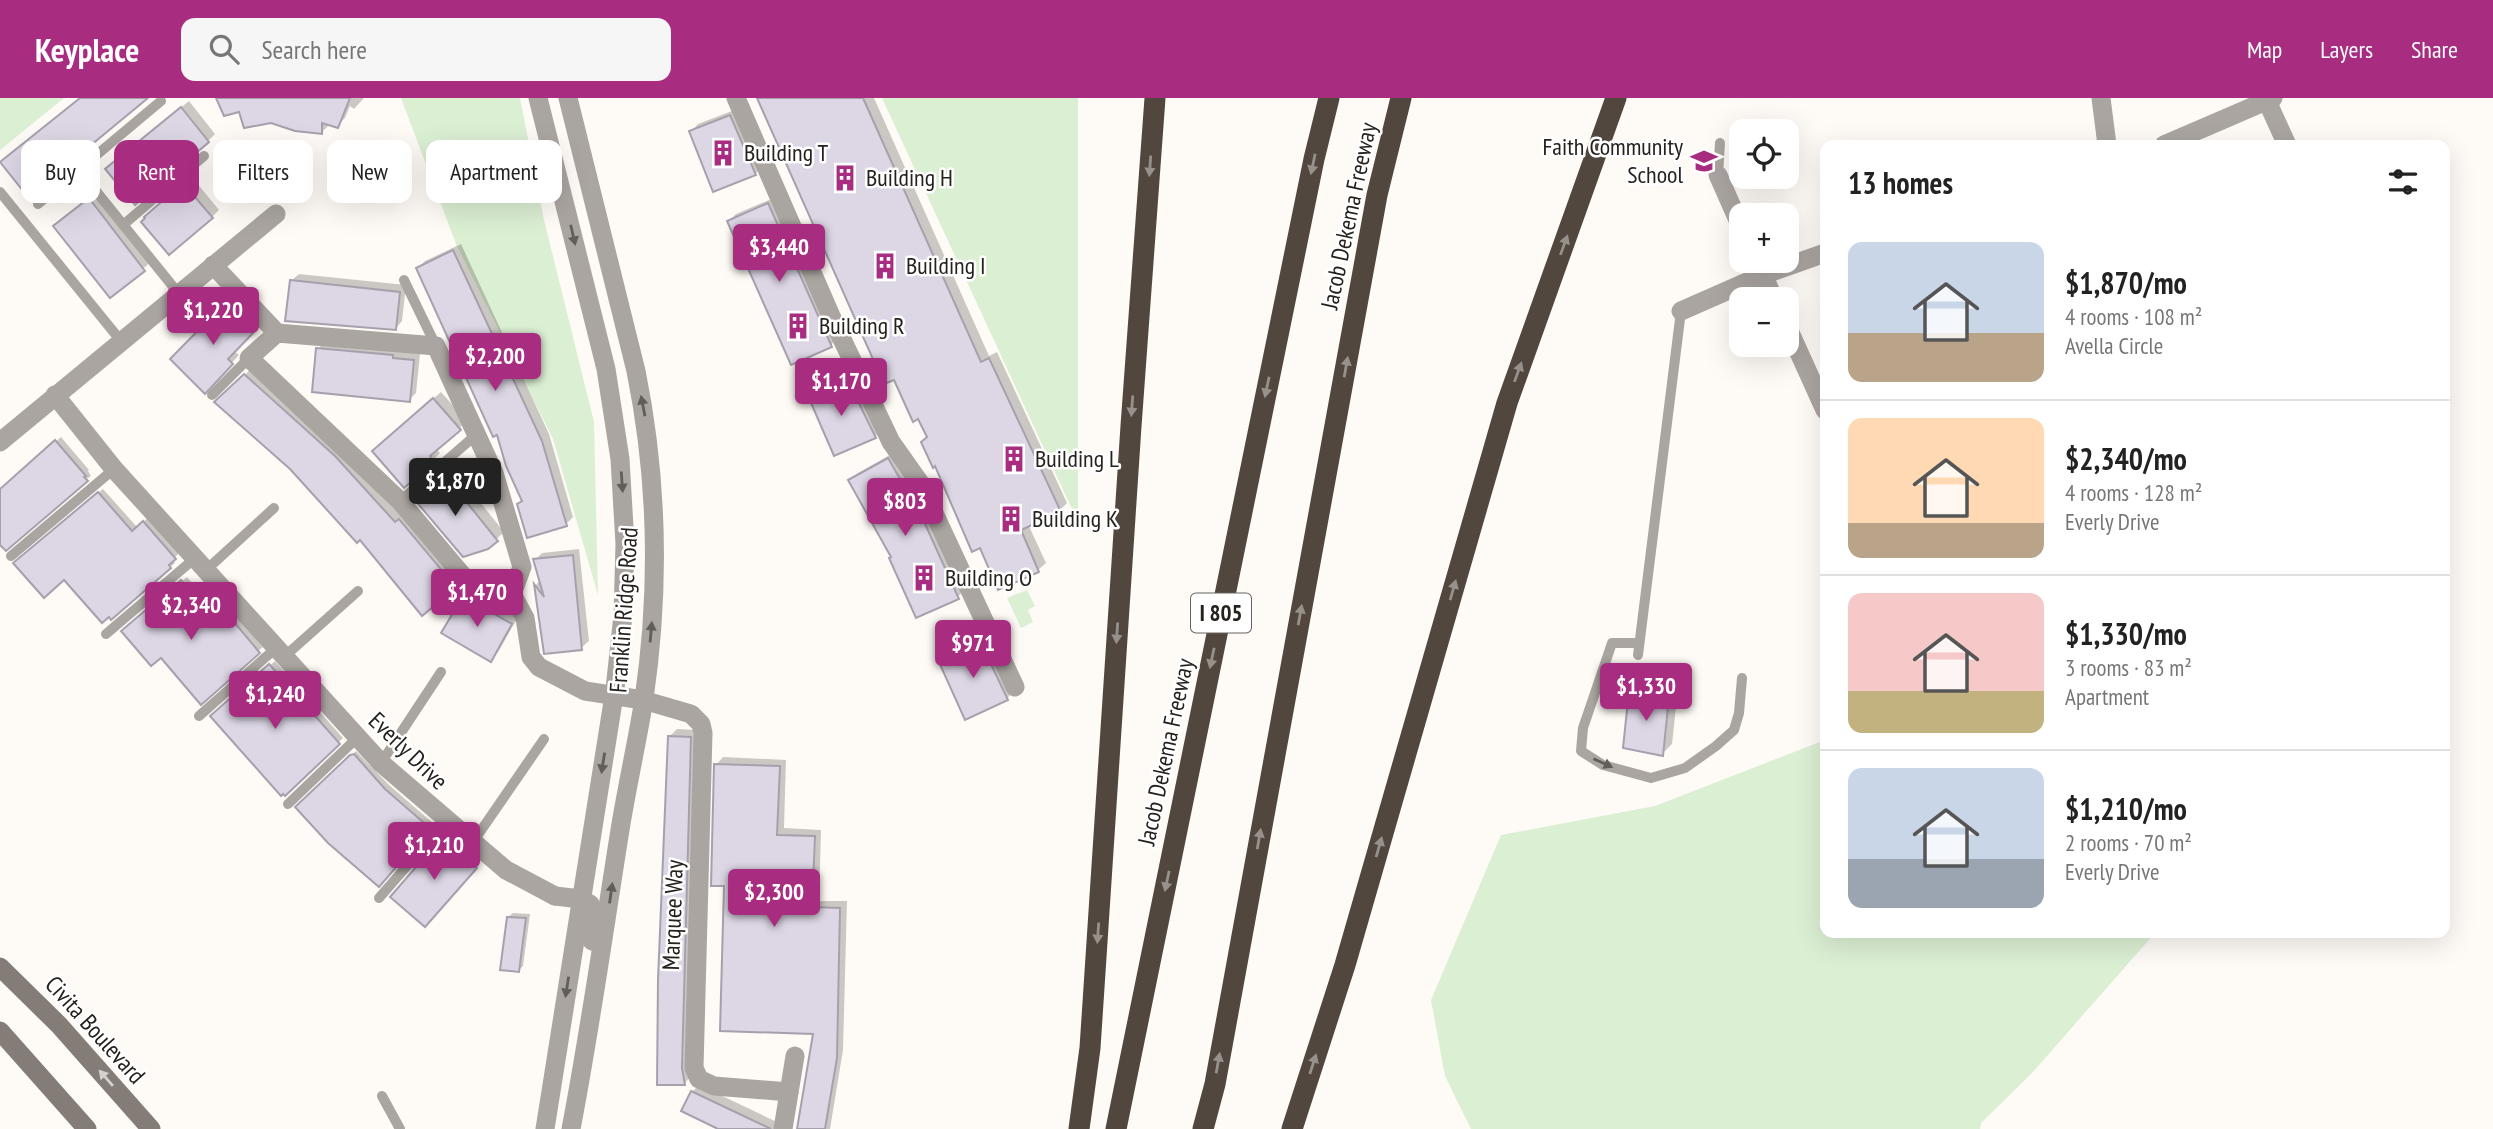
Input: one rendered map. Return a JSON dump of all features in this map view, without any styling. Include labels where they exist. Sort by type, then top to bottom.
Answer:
[{"type":"highway","points":[[1079,1129],[1090,1048],[1155,98]]},
{"type":"highway","name":"Jacob Dekema Freeway","points":[[1116,1129],[1314,159],[1329,98]]},
{"type":"highway","name":"Jacob Dekema Freeway","points":[[1203,1129],[1214,1084],[1377,195],[1401,98]]},
{"type":"highway","points":[[1292,1129],[1345,965],[1507,403],[1616,98]]},
{"type":"main road","name":"Civita Boulevard","points":[[0,967],[59,1025],[151,1129]]},
{"type":"main road","points":[[0,1031],[87,1129]]},
{"type":"street","name":"Franklin Ridge Road","points":[[538,98],[606,369],[615,418],[624,498],[624,615],[614,695],[545,1129]]},
{"type":"street","name":"Franklin Ridge Road","points":[[568,98],[645,416],[654,501],[655,557],[652,630],[643,700],[597,988],[571,1129]]},
{"type":"street","points":[[736,98],[831,316],[891,442],[920,483],[1014,687]]},
{"type":"street","points":[[2101,98],[2106,140]]},
{"type":"street","points":[[2176,140],[2270,99],[2285,140]]},
{"type":"street","points":[[1718,175],[1730,203]]},
{"type":"street","points":[[0,442],[276,214]]},
{"type":"street","points":[[1799,259],[1820,254]]},
{"type":"street","points":[[213,265],[277,333],[436,346],[494,474],[522,567],[512,594],[474,589],[400,501],[249,358],[277,333]]},
{"type":"street","points":[[1681,311],[1751,273]]},
{"type":"street","points":[[1799,353],[1820,399]]},
{"type":"street","name":"Everly Drive","points":[[55,396],[114,469],[381,763],[506,870],[555,896],[581,899]]},
{"type":"street","name":"Marquee Way","points":[[512,594],[525,618],[531,657],[539,667],[585,691],[643,700],[691,713],[701,724],[703,733],[694,1068],[699,1079],[714,1086],[789,1092]]},
{"type":"street","points":[[624,615],[629,627],[624,680],[627,690],[643,700]]},
{"type":"street","points":[[614,695],[628,708],[620,765],[626,794]]},
{"type":"street","points":[[581,899],[590,904],[595,918],[589,975],[597,988]]},
{"type":"street","points":[[783,1129],[795,1056]]},
{"type":"lane","points":[[100,153],[161,102]]},
{"type":"lane","points":[[1718,175],[1720,143]]},
{"type":"lane","points":[[123,225],[204,156]]},
{"type":"lane","points":[[0,192],[121,341]]},
{"type":"lane","points":[[100,196],[178,294]]},
{"type":"lane","points":[[404,280],[436,346]]},
{"type":"lane","points":[[1638,655],[1681,311]]},
{"type":"lane","points":[[212,395],[249,358]]},
{"type":"lane","points":[[400,501],[478,434]]},
{"type":"lane","points":[[11,556],[114,469]]},
{"type":"lane","points":[[106,634],[274,508]]},
{"type":"lane","points":[[199,716],[358,591]]},
{"type":"lane","points":[[1639,643],[1612,643],[1583,728],[1581,751],[1603,765],[1651,778],[1685,768],[1734,730],[1739,713],[1742,678]]},
{"type":"lane","points":[[381,763],[441,672]]},
{"type":"lane","points":[[288,804],[358,737]]},
{"type":"lane","points":[[473,842],[544,739]]},
{"type":"lane","points":[[379,898],[447,820]]},
{"type":"lane","points":[[382,1096],[400,1129]]},
{"type":"green space","points":[[0,98],[64,98],[0,150]]},
{"type":"green space","points":[[401,98],[520,98],[528,140],[426,140],[426,164]]},
{"type":"green space","points":[[882,98],[1078,98],[1078,522]]},
{"type":"green space","points":[[441,203],[541,203],[594,422],[598,595],[553,439],[456,244]]},
{"type":"green space","points":[[1027,590],[1035,606],[1028,610],[1033,622],[1021,628],[1007,598]]},
{"type":"green space","points":[[1820,742],[1820,938],[2151,938],[2032,1073],[1981,1123],[1980,1129],[1471,1129],[1445,1076],[1431,1000],[1501,835],[1655,806]]},
{"type":"building","points":[[80,98],[148,98],[97,140],[28,140]]},
{"type":"building","points":[[216,98],[350,98],[338,128],[322,123],[322,134],[295,131],[271,123],[244,128],[239,112],[224,116]]},
{"type":"building","points":[[757,98],[863,98],[981,362],[989,358],[1061,512],[1021,530],[1039,572],[998,590],[980,548],[972,552],[935,466],[933,468],[921,442],[927,437],[918,419],[913,422],[894,380],[884,384]]},
{"type":"building","points":[[181,107],[209,142],[199,151],[199,140],[141,140]]},
{"type":"building","name":"Building T","points":[[730,115],[756,175],[713,192],[689,131]]},
{"type":"building","points":[[21,145],[21,188],[0,162]]},
{"type":"building","points":[[114,162],[114,180],[105,169]]},
{"type":"building","points":[[199,202],[213,218],[169,255],[141,222],[160,203]]},
{"type":"building","points":[[83,203],[93,203],[145,271],[110,298],[53,226]]},
{"type":"building","points":[[768,203],[832,347],[791,365],[727,221]]},
{"type":"building","points":[[453,250],[542,441],[567,526],[527,538],[517,504],[522,501],[506,466],[497,435],[493,437],[416,268]]},
{"type":"building","points":[[290,280],[400,292],[396,330],[285,321]]},
{"type":"building","points":[[227,301],[256,330],[228,359],[233,364],[205,394],[170,359]]},
{"type":"building","points":[[316,348],[393,355],[393,358],[414,360],[410,402],[312,392]]},
{"type":"building","points":[[244,374],[335,456],[395,522],[399,519],[450,580],[444,585],[453,590],[422,616],[360,540],[357,543],[290,469],[214,402]]},
{"type":"building","points":[[847,379],[876,438],[834,456],[808,396]]},
{"type":"building","points":[[433,398],[461,430],[430,456],[434,462],[404,488],[372,451]]},
{"type":"building","points":[[55,440],[88,481],[6,551],[0,545],[0,489]]},
{"type":"building","points":[[888,458],[921,515],[959,599],[916,618],[889,558],[891,557],[848,480]]},
{"type":"building","points":[[443,473],[498,541],[488,549],[463,557],[414,499]]},
{"type":"building","points":[[98,492],[132,531],[143,521],[176,559],[169,565],[171,568],[111,620],[109,617],[102,623],[64,580],[44,598],[13,563]]},
{"type":"building","points":[[573,555],[582,650],[544,654],[534,584],[544,597],[533,559]]},
{"type":"building","points":[[181,580],[219,624],[229,616],[260,653],[201,705],[161,658],[151,666],[121,631]]},
{"type":"building","points":[[463,596],[512,624],[491,662],[441,633]]},
{"type":"building","points":[[980,641],[1008,700],[965,720],[938,660]]},
{"type":"building","points":[[269,664],[340,744],[285,796],[281,796],[210,716]]},
{"type":"building","points":[[1629,691],[1669,697],[1663,756],[1623,748]]},
{"type":"building","points":[[668,736],[691,737],[682,1068],[685,1085],[657,1085],[658,980]]},
{"type":"building","points":[[354,754],[385,789],[430,828],[379,887],[328,843],[295,807]]},
{"type":"building","points":[[714,764],[780,766],[777,835],[815,836],[812,907],[840,908],[837,1058],[825,1129],[797,1129],[813,1034],[720,1031],[724,886],[711,886]]},
{"type":"building","points":[[442,837],[477,868],[425,927],[390,897]]},
{"type":"building","points":[[507,917],[526,918],[519,972],[500,970]]},
{"type":"building","points":[[691,1091],[771,1129],[718,1129],[681,1111]]},
{"type":"place","name":"Building T","points":[[723,153]]},
{"type":"place","name":"Faith Community School","points":[[1704,161]]},
{"type":"place","name":"Building H","points":[[845,178]]},
{"type":"place","name":"Building I","points":[[885,266]]},
{"type":"place","name":"Building R","points":[[798,326]]},
{"type":"place","name":"Building L","points":[[1014,459]]},
{"type":"place","name":"Building K","points":[[1011,519]]},
{"type":"place","name":"Building O","points":[[924,578]]}]
